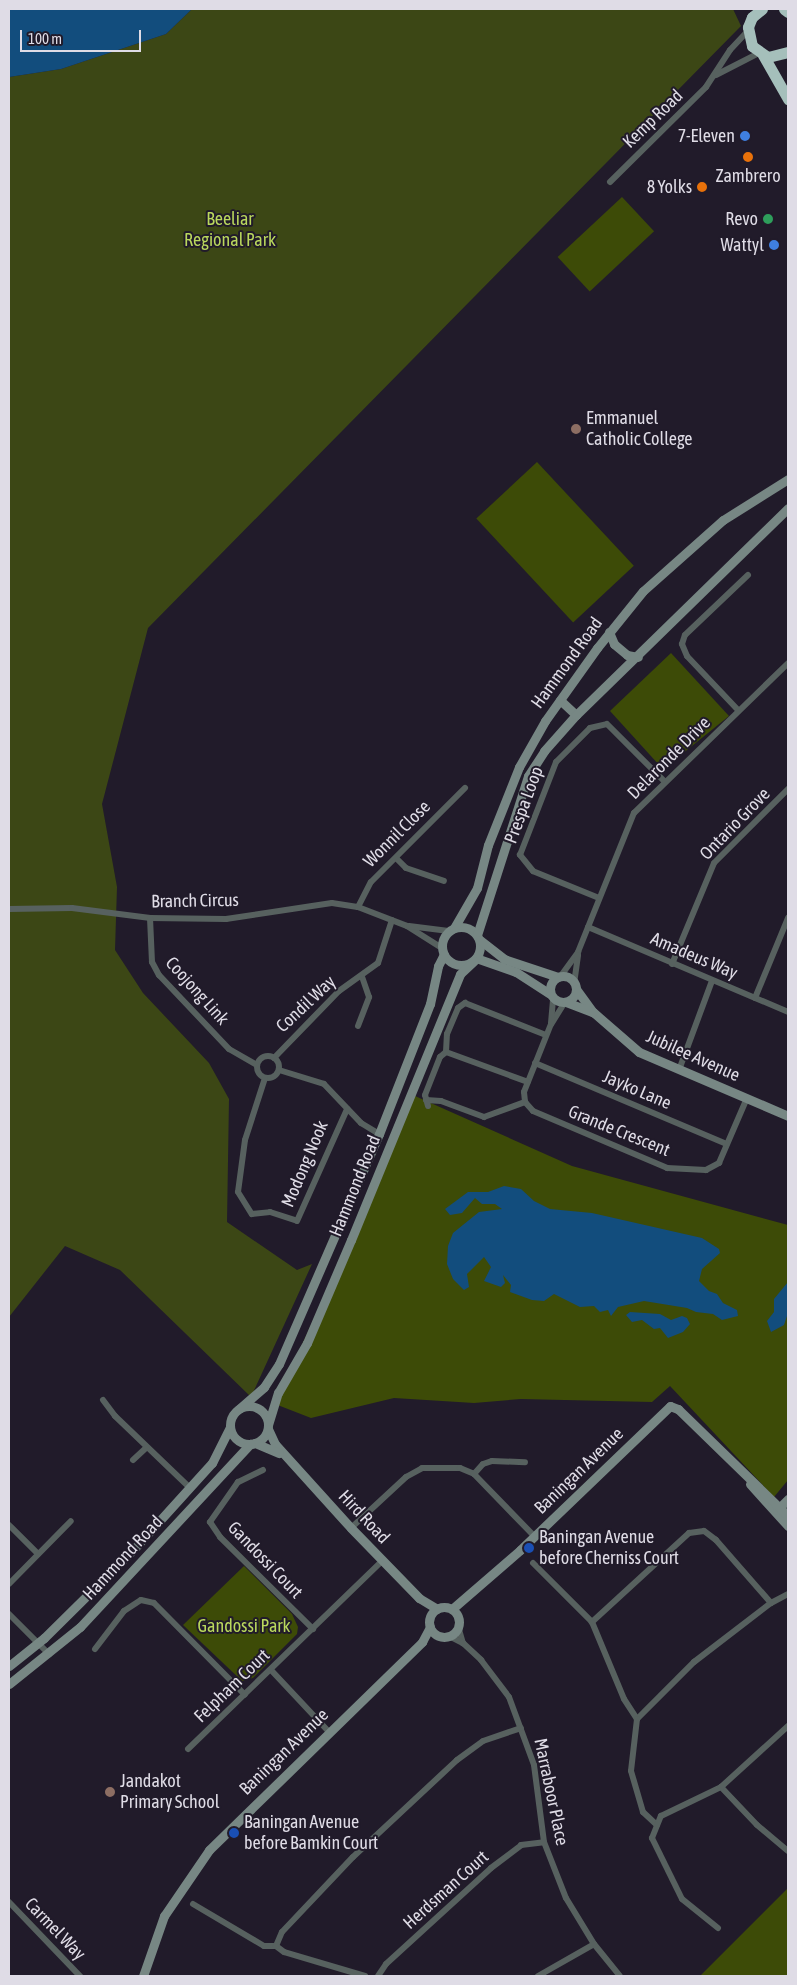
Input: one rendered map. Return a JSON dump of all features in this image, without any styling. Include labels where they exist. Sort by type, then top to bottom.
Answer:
[{"type":"highway","points":[[762,9],[751,13],[747,32],[752,46],[761,54],[788,99]]},
{"type":"highway","points":[[761,54],[774,57],[788,52]]},
{"type":"main road","name":"Hammond Road","points":[[451,929],[477,888],[488,845],[519,767],[560,700],[609,632],[643,591],[723,520],[788,479]]},
{"type":"main road","name":"Hammond Road","points":[[478,937],[528,776],[544,751],[576,715],[638,658],[788,508]]},
{"type":"main road","points":[[609,632],[614,644],[628,655],[638,658]]},
{"type":"main road","points":[[560,700],[576,715]]},
{"type":"main road","points":[[467,927],[504,959],[559,977],[567,977],[575,986],[573,998],[565,1002],[552,996],[516,972],[475,959],[461,965],[443,951],[451,929],[467,927]]},
{"type":"main road","points":[[475,959],[478,937]]},
{"type":"main road","name":"Hammond Road","points":[[240,1408],[264,1387],[279,1364],[379,1134],[430,1004],[443,951]]},
{"type":"main road","name":"Hammond Road","points":[[268,1427],[278,1393],[306,1343],[351,1240],[460,974],[475,959]]},
{"type":"main road","points":[[552,996],[551,983],[559,977]]},
{"type":"main road","name":"Jubilee Avenue","points":[[575,986],[593,1012],[639,1052],[788,1116]]},
{"type":"main road","name":"Jubilee Avenue","points":[[565,1002],[593,1012]]},
{"type":"main road","name":"Baningan Avenue","points":[[455,1613],[466,1600],[670,1406],[678,1409],[783,1513]]},
{"type":"main road","points":[[240,1408],[259,1409],[268,1427],[263,1438],[252,1443],[239,1441],[230,1427],[232,1416],[240,1408]]},
{"type":"main road","name":"Hammond Road","points":[[9,1666],[38,1643],[88,1596],[190,1488],[217,1456],[230,1427]]},
{"type":"main road","name":"Hird Road","points":[[268,1427],[271,1439],[286,1457],[382,1561],[419,1598],[430,1616]]},
{"type":"main road","name":"Hammond Road","points":[[9,1684],[49,1654],[124,1582],[252,1443]]},
{"type":"main road","name":"Hird Road","points":[[252,1443],[286,1457]]},
{"type":"main road","points":[[788,1499],[783,1513],[788,1526]]},
{"type":"main road","name":"Hird Road","points":[[419,1598],[437,1609]]},
{"type":"main road","points":[[437,1609],[455,1613],[458,1626],[449,1636],[439,1636],[430,1627],[430,1616],[437,1609]]},
{"type":"main road","name":"Baningan Avenue","points":[[143,1976],[164,1916],[209,1850],[422,1642],[430,1627]]},
{"type":"main road","name":"Baningan Avenue","points":[[422,1642],[439,1636]]},
{"type":"street","name":"Kemp Road","points":[[610,182],[715,75],[730,50],[747,32]]},
{"type":"street","name":"Kemp Road","points":[[715,75],[761,54]]},
{"type":"street","points":[[738,710],[687,656],[682,644],[685,636],[748,575]]},
{"type":"street","name":"Delaronde Drive","points":[[559,977],[578,952],[632,817],[665,782],[788,663]]},
{"type":"street","name":"Prespa Loop","points":[[599,898],[533,871],[522,861],[521,850],[556,762],[590,728],[607,724],[665,782]]},
{"type":"street","name":"Wonnil Close","points":[[358,907],[365,889],[465,788]]},
{"type":"street","name":"Ontario Grove","points":[[672,964],[714,863],[788,790]]},
{"type":"street","points":[[396,858],[406,868],[444,881]]},
{"type":"street","name":"Branch Circus","points":[[9,909],[72,908],[150,918],[226,919],[332,903],[358,907],[407,926],[443,951]]},
{"type":"street","name":"Coojong Link","points":[[150,918],[150,952],[159,975],[230,1049],[257,1065]]},
{"type":"street","points":[[755,998],[788,918]]},
{"type":"street","name":"Condil Way","points":[[274,1058],[339,991],[378,963],[392,920]]},
{"type":"street","name":"Branch Circus","points":[[407,926],[451,929]]},
{"type":"street","name":"Amadeus Way","points":[[588,928],[788,1012]]},
{"type":"street","name":"Delaronde Drive","points":[[575,986],[578,952]]},
{"type":"street","name":"Condil Way","points":[[358,1026],[370,997],[362,976]]},
{"type":"street","points":[[679,1070],[712,981]]},
{"type":"street","points":[[551,1024],[552,996]]},
{"type":"street","points":[[546,1035],[465,1003],[458,1008],[447,1034],[446,1052],[436,1066],[427,1103],[441,1101],[484,1117],[525,1102],[528,1082],[546,1035],[565,1002]]},
{"type":"street","points":[[446,1052],[528,1082]]},
{"type":"street","points":[[264,1057],[274,1058],[279,1070],[272,1078],[265,1078],[258,1072],[257,1065],[264,1057]]},
{"type":"street","name":"Jayko Lane","points":[[535,1063],[727,1144]]},
{"type":"street","points":[[279,1070],[324,1084],[361,1123],[379,1134]]},
{"type":"street","name":"Modong Nook","points":[[265,1078],[245,1140],[238,1192],[252,1214],[270,1212],[296,1222],[347,1109]]},
{"type":"street","name":"Grande Crescent","points":[[525,1102],[540,1114],[667,1168],[712,1170],[719,1163],[747,1098]]},
{"type":"street","points":[[104,1400],[115,1416],[146,1448],[190,1488]]},
{"type":"street","points":[[133,1460],[146,1448]]},
{"type":"street","points":[[474,1474],[483,1464],[492,1460],[525,1462]]},
{"type":"street","points":[[351,1528],[406,1477],[422,1468],[460,1468],[474,1474],[534,1537]]},
{"type":"street","name":"Gandossi Court","points":[[263,1470],[238,1482],[210,1522],[220,1537],[313,1629]]},
{"type":"street","points":[[9,1584],[71,1521]]},
{"type":"street","points":[[9,1525],[38,1554]]},
{"type":"street","points":[[592,1622],[689,1533],[704,1532],[716,1540],[771,1603]]},
{"type":"street","name":"Felpham Court","points":[[188,1749],[382,1561]]},
{"type":"street","points":[[533,1563],[592,1622],[624,1699],[637,1719]]},
{"type":"street","points":[[657,1826],[643,1812],[631,1771],[637,1719],[694,1662],[771,1603],[788,1594]]},
{"type":"street","points":[[95,1650],[124,1611],[141,1600],[154,1603],[245,1695]]},
{"type":"street","points":[[9,1614],[49,1654]]},
{"type":"street","points":[[458,1626],[463,1643]]},
{"type":"street","name":"Marraboor Place","points":[[449,1636],[463,1643],[481,1660],[509,1697],[534,1765],[544,1842],[566,1898],[594,1944],[620,1976]]},
{"type":"street","points":[[271,1670],[329,1732]]},
{"type":"street","points":[[718,1928],[682,1899],[652,1838],[661,1816],[721,1787],[788,1726]]},
{"type":"street","points":[[276,1946],[282,1932],[353,1857],[457,1760],[483,1741],[521,1728]]},
{"type":"street","points":[[721,1787],[757,1825],[788,1851]]},
{"type":"street","name":"Herdsman Court","points":[[377,1976],[386,1964],[491,1868],[520,1845],[544,1842]]},
{"type":"street","name":"Carmel Way","points":[[9,1902],[80,1976]]},
{"type":"street","points":[[193,1904],[264,1946],[276,1946],[284,1952],[366,1976]]},
{"type":"street","points":[[538,1976],[594,1944]]},
{"type":"green space","name":"Beeliar Regional Park","points":[[192,9],[733,9],[741,26],[148,628],[102,804],[117,887],[115,950],[143,993],[209,1063],[229,1099],[227,1222],[297,1270],[312,1264],[251,1397],[120,1270],[65,1246],[9,1317],[9,77],[61,69],[166,34]]},
{"type":"green space","points":[[622,197],[654,231],[590,291],[558,257]]},
{"type":"green space","points":[[537,462],[634,566],[573,622],[476,519]]},
{"type":"green space","points":[[671,653],[729,716],[666,767],[660,766],[610,711]]},
{"type":"green space","points":[[415,1096],[572,1166],[788,1225],[788,1480],[774,1497],[670,1386],[652,1402],[521,1399],[474,1403],[394,1398],[311,1418],[275,1404]]},
{"type":"green space","name":"Gandossi Park","points":[[244,1566],[292,1614],[298,1627],[297,1634],[253,1678],[242,1681],[183,1625]]},
{"type":"green space","points":[[788,1888],[788,1976],[700,1976]]},
{"type":"water","points":[[9,9],[192,9],[166,34],[61,69],[9,77]]},
{"type":"water","points":[[504,1186],[521,1189],[534,1201],[550,1209],[592,1213],[702,1238],[719,1249],[720,1253],[702,1269],[699,1281],[709,1291],[717,1294],[723,1303],[737,1310],[738,1316],[722,1320],[713,1314],[644,1301],[618,1307],[611,1316],[608,1310],[600,1312],[594,1306],[580,1307],[554,1294],[544,1301],[532,1300],[510,1292],[511,1285],[503,1275],[505,1283],[501,1287],[484,1281],[491,1267],[484,1257],[467,1274],[469,1287],[464,1290],[453,1279],[447,1264],[448,1246],[453,1233],[479,1212],[502,1209],[495,1204],[482,1204],[475,1198],[462,1213],[450,1215],[445,1209],[468,1192],[488,1192]]},
{"type":"water","points":[[788,1282],[788,1313],[784,1325],[771,1332],[767,1321],[774,1312],[774,1299]]},
{"type":"water","points":[[630,1312],[660,1314],[671,1320],[682,1316],[687,1318],[690,1324],[683,1332],[668,1338],[660,1328],[654,1329],[642,1320],[632,1322],[626,1315]]},
{"type":"place","name":"7-Eleven","points":[[745,136]]},
{"type":"place","name":"Zambrero","points":[[748,157]]},
{"type":"place","name":"8 Yolks","points":[[702,187]]},
{"type":"place","name":"Revo","points":[[768,219]]},
{"type":"place","name":"Wattyl","points":[[774,245]]},
{"type":"place","name":"Emmanuel Catholic College","points":[[576,429]]},
{"type":"place","name":"Baningan Avenue before Cherniss Court","points":[[529,1548]]},
{"type":"place","name":"Jandakot Primary School","points":[[110,1792]]},
{"type":"place","name":"Baningan Avenue before Bamkin Court","points":[[234,1833]]}]
